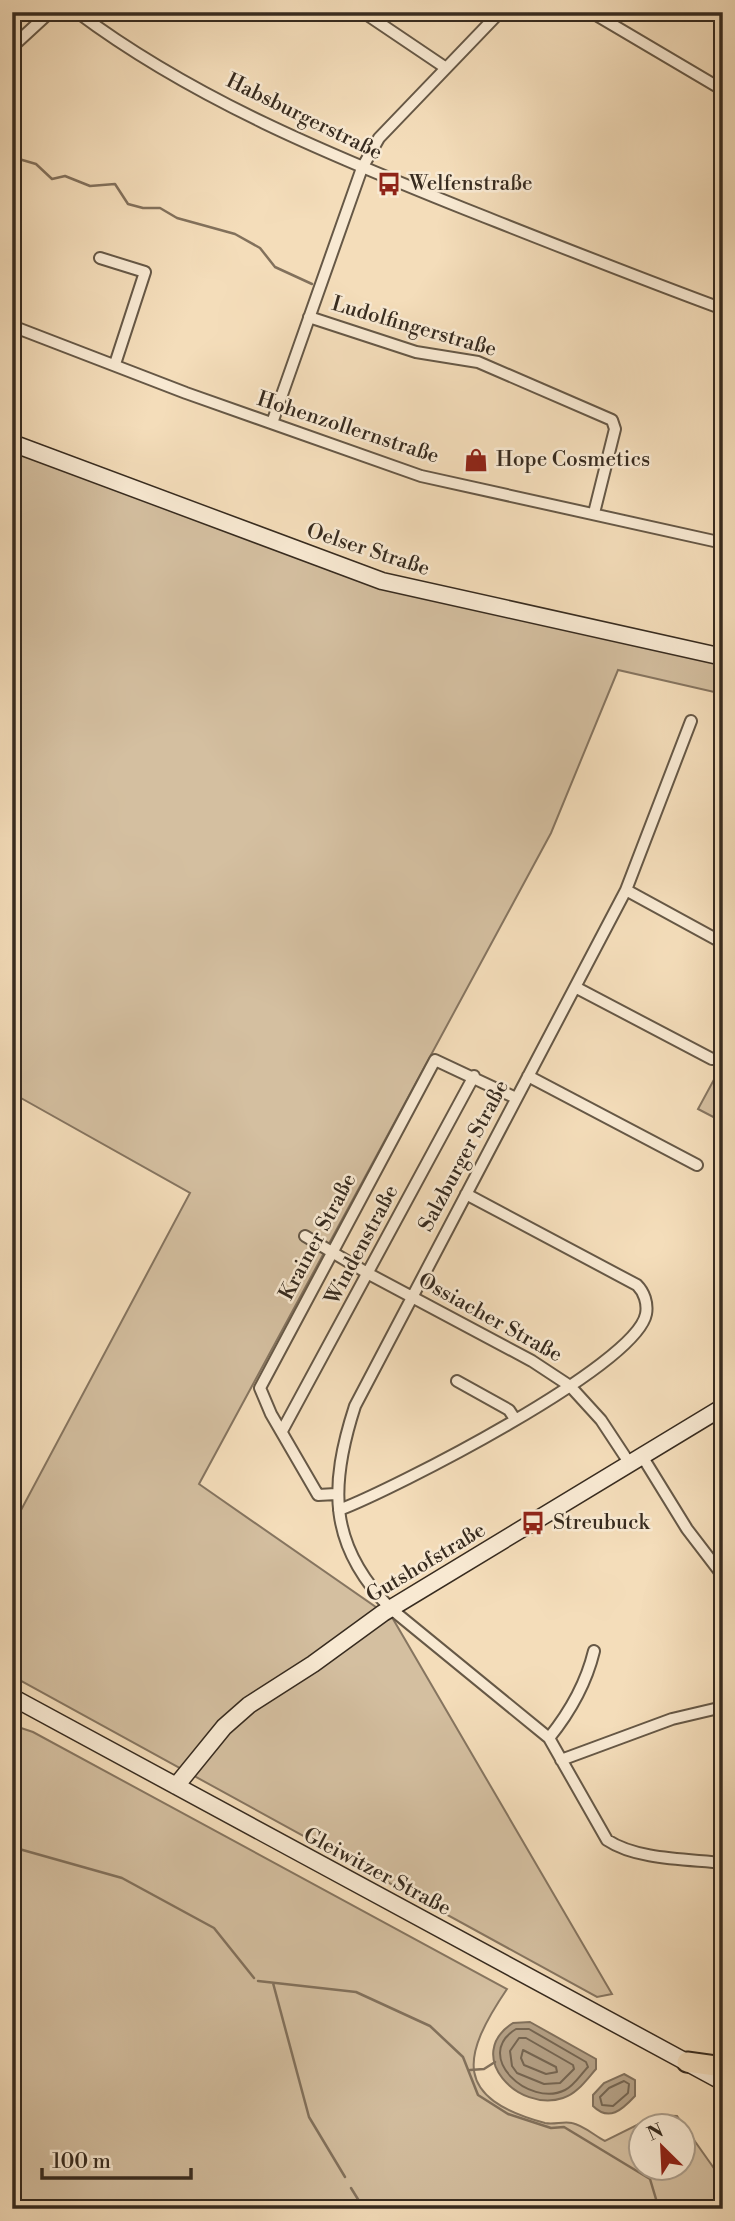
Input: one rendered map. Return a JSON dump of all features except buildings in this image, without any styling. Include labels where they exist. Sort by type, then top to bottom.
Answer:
[{"type":"highway","points":[[687,2062],[723,2067]]},
{"type":"main road","name":"Oelser Straße","points":[[12,443],[382,581],[723,657]]},
{"type":"main road","name":"Gutshofstraße","points":[[176,1786],[224,1727],[249,1705],[390,1608],[723,1407]]},
{"type":"main road","name":"Gleiwitzer Straße","points":[[12,1697],[723,2082]]},
{"type":"street","points":[[12,47],[50,12]]},
{"type":"street","name":"Habsburgerstraße","points":[[76,12],[152,64],[292,136],[362,168],[723,309]]},
{"type":"street","points":[[363,12],[446,68]]},
{"type":"street","points":[[272,423],[362,168],[379,138],[500,12]]},
{"type":"street","points":[[591,12],[723,90]]},
{"type":"street","points":[[100,258],[145,271],[115,364]]},
{"type":"street","name":"Ludolfingerstraße","points":[[309,317],[416,352],[478,362],[612,420],[615,429],[594,513]]},
{"type":"street","name":"Hohenzollernstraße","points":[[12,326],[272,423],[421,475],[723,543]]},
{"type":"street","name":"Salzburger Straße","points":[[390,1608],[359,1568],[348,1545],[335,1494],[341,1450],[355,1406],[626,890],[691,721]]},
{"type":"street","points":[[626,890],[723,943]]},
{"type":"street","points":[[575,987],[712,1059]]},
{"type":"street","name":"Krainer Straße","points":[[335,1494],[318,1495],[260,1388],[435,1059],[516,1098]]},
{"type":"street","name":"Windenstraße","points":[[282,1431],[474,1076]]},
{"type":"street","points":[[528,1076],[697,1165]]},
{"type":"street","points":[[339,1510],[397,1484],[586,1377],[638,1329],[646,1314],[642,1290],[637,1284],[466,1194]]},
{"type":"street","name":"Ossiacher Straße","points":[[306,1236],[331,1253],[532,1361],[570,1387],[636,1460],[687,1529],[719,1561],[723,1576]]},
{"type":"street","points":[[457,1381],[509,1410],[516,1419]]},
{"type":"street","points":[[390,1608],[549,1738],[601,1831],[617,1847],[660,1856],[723,1863]]},
{"type":"street","points":[[549,1738],[566,1717],[585,1681],[594,1651]]},
{"type":"street","points":[[561,1760],[665,1722],[723,1707]]},
{"type":"shaded area","points":[[12,451],[374,585],[723,663],[723,694],[618,670],[551,833],[199,1484],[393,1619],[612,1994],[597,1997],[12,1676],[12,1527],[190,1193],[12,1093]]},
{"type":"shaded area","points":[[723,1063],[723,1122],[698,1109]]},
{"type":"shaded area","points":[[12,1725],[33,1732],[507,1989],[481,2035],[475,2055],[474,2072],[480,2088],[494,2101],[515,2113],[545,2123],[576,2124],[605,2141],[626,2130],[626,2182],[696,2182],[696,2143],[718,2174],[717,2198],[707,2209],[12,2209]]},
{"type":"water","points":[[530,2022],[596,2059],[596,2069],[568,2096],[546,2100],[529,2097],[502,2078],[495,2065],[493,2050],[499,2036],[513,2023]]},
{"type":"water","points":[[624,2074],[635,2080],[635,2096],[620,2110],[610,2114],[599,2111],[593,2106],[593,2095],[604,2083]]},
{"type":"waterway","points":[[12,157],[36,164],[52,179],[65,176],[90,186],[115,184],[128,204],[143,208],[160,208],[177,218],[235,234],[260,248],[275,267],[312,284]]},
{"type":"waterway","points":[[12,1847],[122,1878],[214,1928],[254,1978]]},
{"type":"waterway","points":[[258,1981],[356,1992],[430,2026],[463,2057],[478,2095],[508,2114],[551,2128],[564,2127],[650,2179],[659,2209]]},
{"type":"waterway","points":[[273,1983],[309,2117],[345,2177]]},
{"type":"waterway","points":[[470,2070],[484,2069],[495,2062]]},
{"type":"waterway","points":[[351,2188],[364,2209]]},
{"type":"place","name":"Welfenstraße","points":[[389,184]]},
{"type":"place","name":"Hope Cosmetics","points":[[476,460]]},
{"type":"place","name":"Streubuck","points":[[533,1523]]}]
